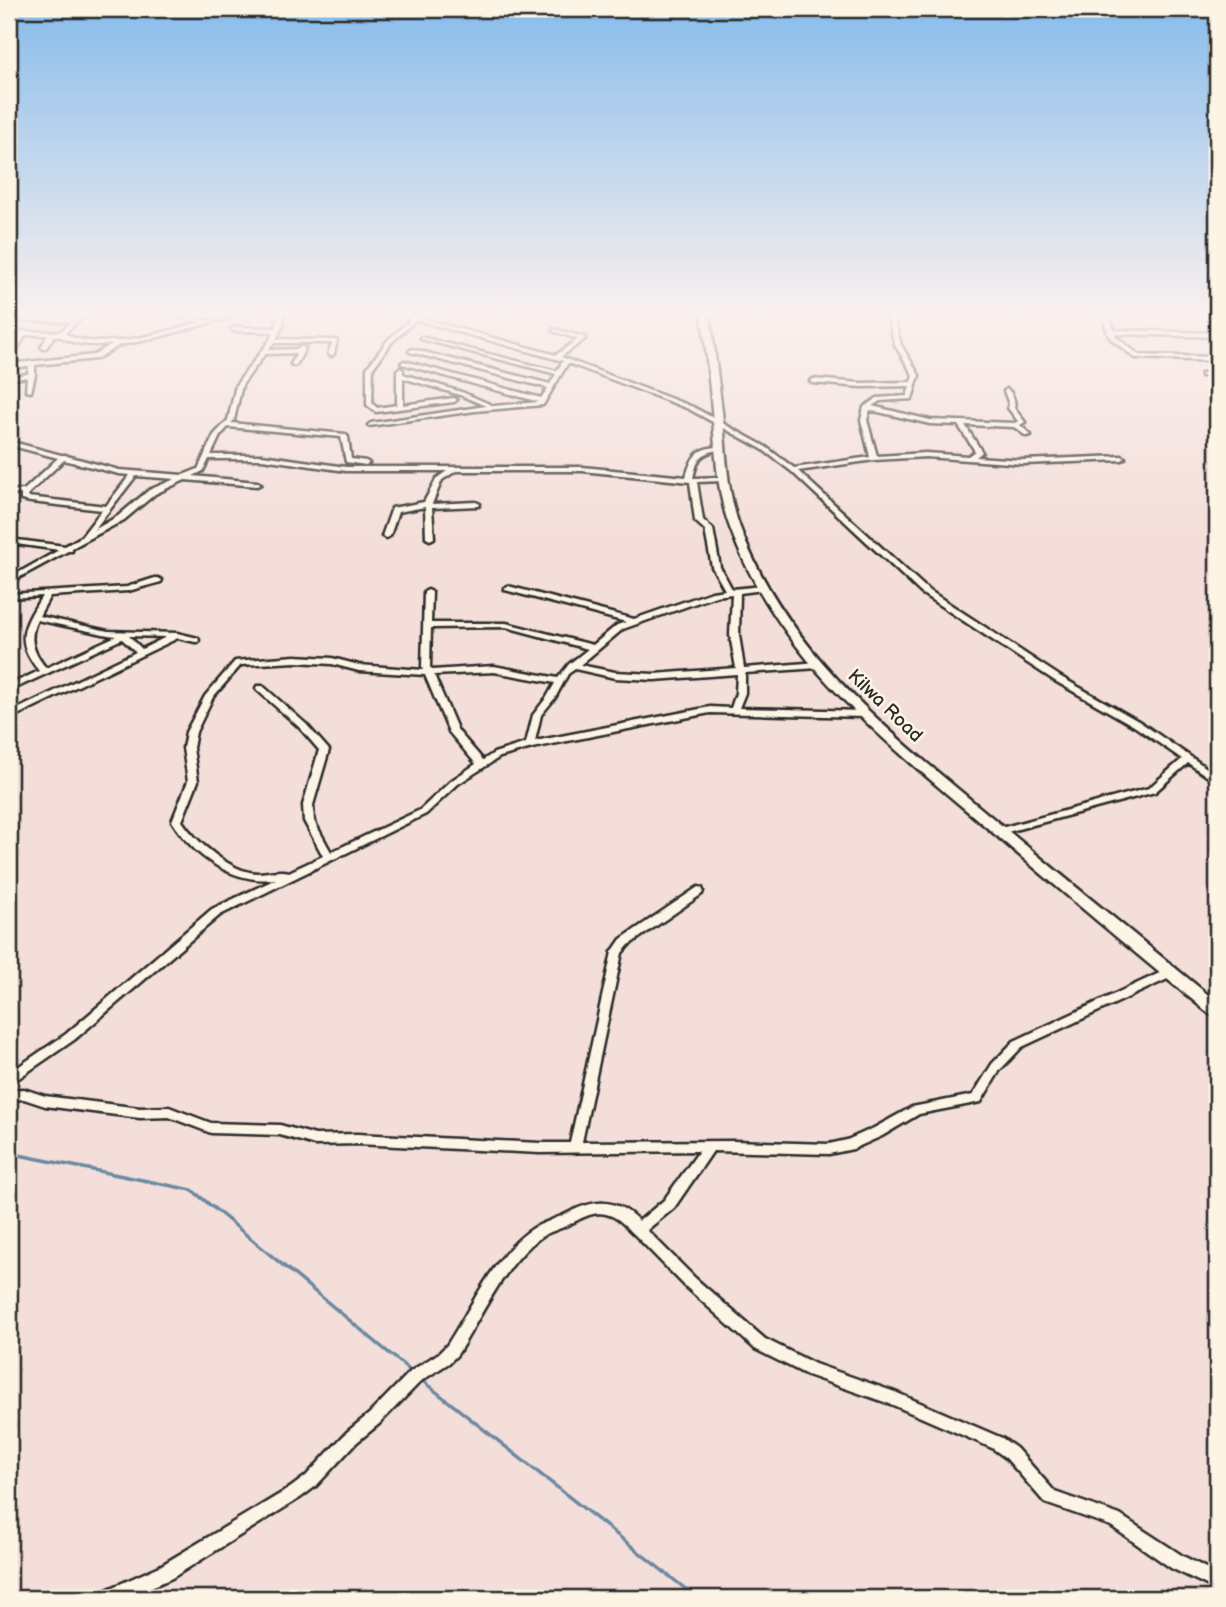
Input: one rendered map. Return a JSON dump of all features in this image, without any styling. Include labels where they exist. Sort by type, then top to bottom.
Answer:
[{"type":"highway","name":"Kilwa Road","points":[[714,390],[723,479],[734,526],[763,587],[818,665],[864,714],[1217,1012]]},
{"type":"street","points":[[201,470],[217,435],[227,425],[234,410],[238,390]]},
{"type":"street","points":[[369,390],[369,404],[376,410],[454,400]]},
{"type":"street","points":[[399,390],[400,406]]},
{"type":"street","points":[[449,390],[495,408]]},
{"type":"street","points":[[504,390],[544,401]]},
{"type":"street","points":[[371,425],[541,404],[548,390]]},
{"type":"street","points":[[646,390],[718,422],[772,452],[924,592],[1001,643],[1137,724],[1217,779]]},
{"type":"street","points":[[874,458],[864,420],[867,407],[879,399],[910,398],[912,390]]},
{"type":"street","points":[[867,407],[926,421],[1016,425],[1022,422],[1011,408],[1007,391]]},
{"type":"street","points":[[961,424],[979,451],[971,457]]},
{"type":"street","points":[[227,425],[342,435],[345,437],[348,461],[374,464],[377,468]]},
{"type":"street","points":[[1016,425],[1028,436]]},
{"type":"street","points":[[9,443],[134,474],[257,484]]},
{"type":"street","points":[[719,449],[697,454],[693,461],[691,480],[699,521],[709,531],[716,567],[732,591],[734,628],[742,668],[740,701],[734,710]]},
{"type":"street","points":[[793,470],[874,458],[926,455],[1023,461],[1122,458]]},
{"type":"street","points":[[9,493],[25,492],[64,456]]},
{"type":"street","points":[[208,457],[262,457],[341,469],[582,469],[691,480],[723,479]]},
{"type":"street","points":[[9,581],[121,518],[152,492],[229,457]]},
{"type":"street","points":[[430,538],[428,505],[439,479],[456,468]]},
{"type":"street","points":[[82,540],[134,474]]},
{"type":"street","points":[[25,492],[25,499],[106,508]]},
{"type":"street","points":[[386,536],[395,510],[428,505],[476,504]]},
{"type":"street","points":[[9,541],[69,549]]},
{"type":"street","points":[[9,596],[128,589],[158,580]]},
{"type":"street","points":[[530,745],[537,715],[551,698],[559,681],[572,666],[620,627],[732,591],[763,587]]},
{"type":"street","points":[[509,588],[632,621]]},
{"type":"street","points":[[428,592],[426,667],[454,732],[482,765]]},
{"type":"street","points":[[44,671],[35,662],[26,642],[34,617],[47,594]]},
{"type":"street","points":[[34,617],[124,635],[177,635],[195,640]]},
{"type":"street","points":[[426,626],[506,625],[593,649]]},
{"type":"street","points":[[124,635],[141,652]]},
{"type":"street","points":[[9,688],[124,635]]},
{"type":"street","points":[[9,716],[177,635]]},
{"type":"street","points":[[296,872],[254,876],[233,870],[206,852],[179,826],[178,814],[193,781],[189,739],[209,696],[228,674],[244,662],[328,661],[352,667],[429,673],[494,669],[559,681]]},
{"type":"street","points":[[572,666],[615,675],[654,677],[742,668],[818,665]]},
{"type":"street","points":[[260,688],[303,726],[324,750],[308,805],[309,821],[329,857]]},
{"type":"street","points":[[9,1079],[70,1037],[216,912],[423,812],[455,782],[497,755],[530,745],[703,712],[734,710],[864,714]]},
{"type":"street","points":[[1000,831],[1152,790],[1187,759]]},
{"type":"street","points":[[575,1147],[617,952],[625,942],[698,891]]},
{"type":"street","points":[[9,1095],[24,1094],[45,1101],[140,1113],[169,1112],[211,1128],[280,1130],[315,1140],[357,1139],[500,1148],[710,1146],[829,1149],[878,1132],[916,1110],[975,1100],[996,1067],[1018,1044],[1170,973]]},
{"type":"street","points":[[637,1230],[669,1204],[710,1146]]},
{"type":"street","points":[[108,1598],[166,1572],[275,1507],[311,1481],[352,1437],[374,1419],[416,1376],[452,1350],[502,1270],[533,1235],[583,1209],[598,1206],[615,1210],[626,1217],[731,1320],[760,1344],[812,1370],[895,1399],[997,1443],[1011,1454],[1050,1498],[1115,1520],[1177,1562],[1217,1582]]},
{"type":"waterway","points":[[9,1153],[192,1190],[412,1372]]},
{"type":"waterway","points":[[420,1379],[697,1598]]}]
